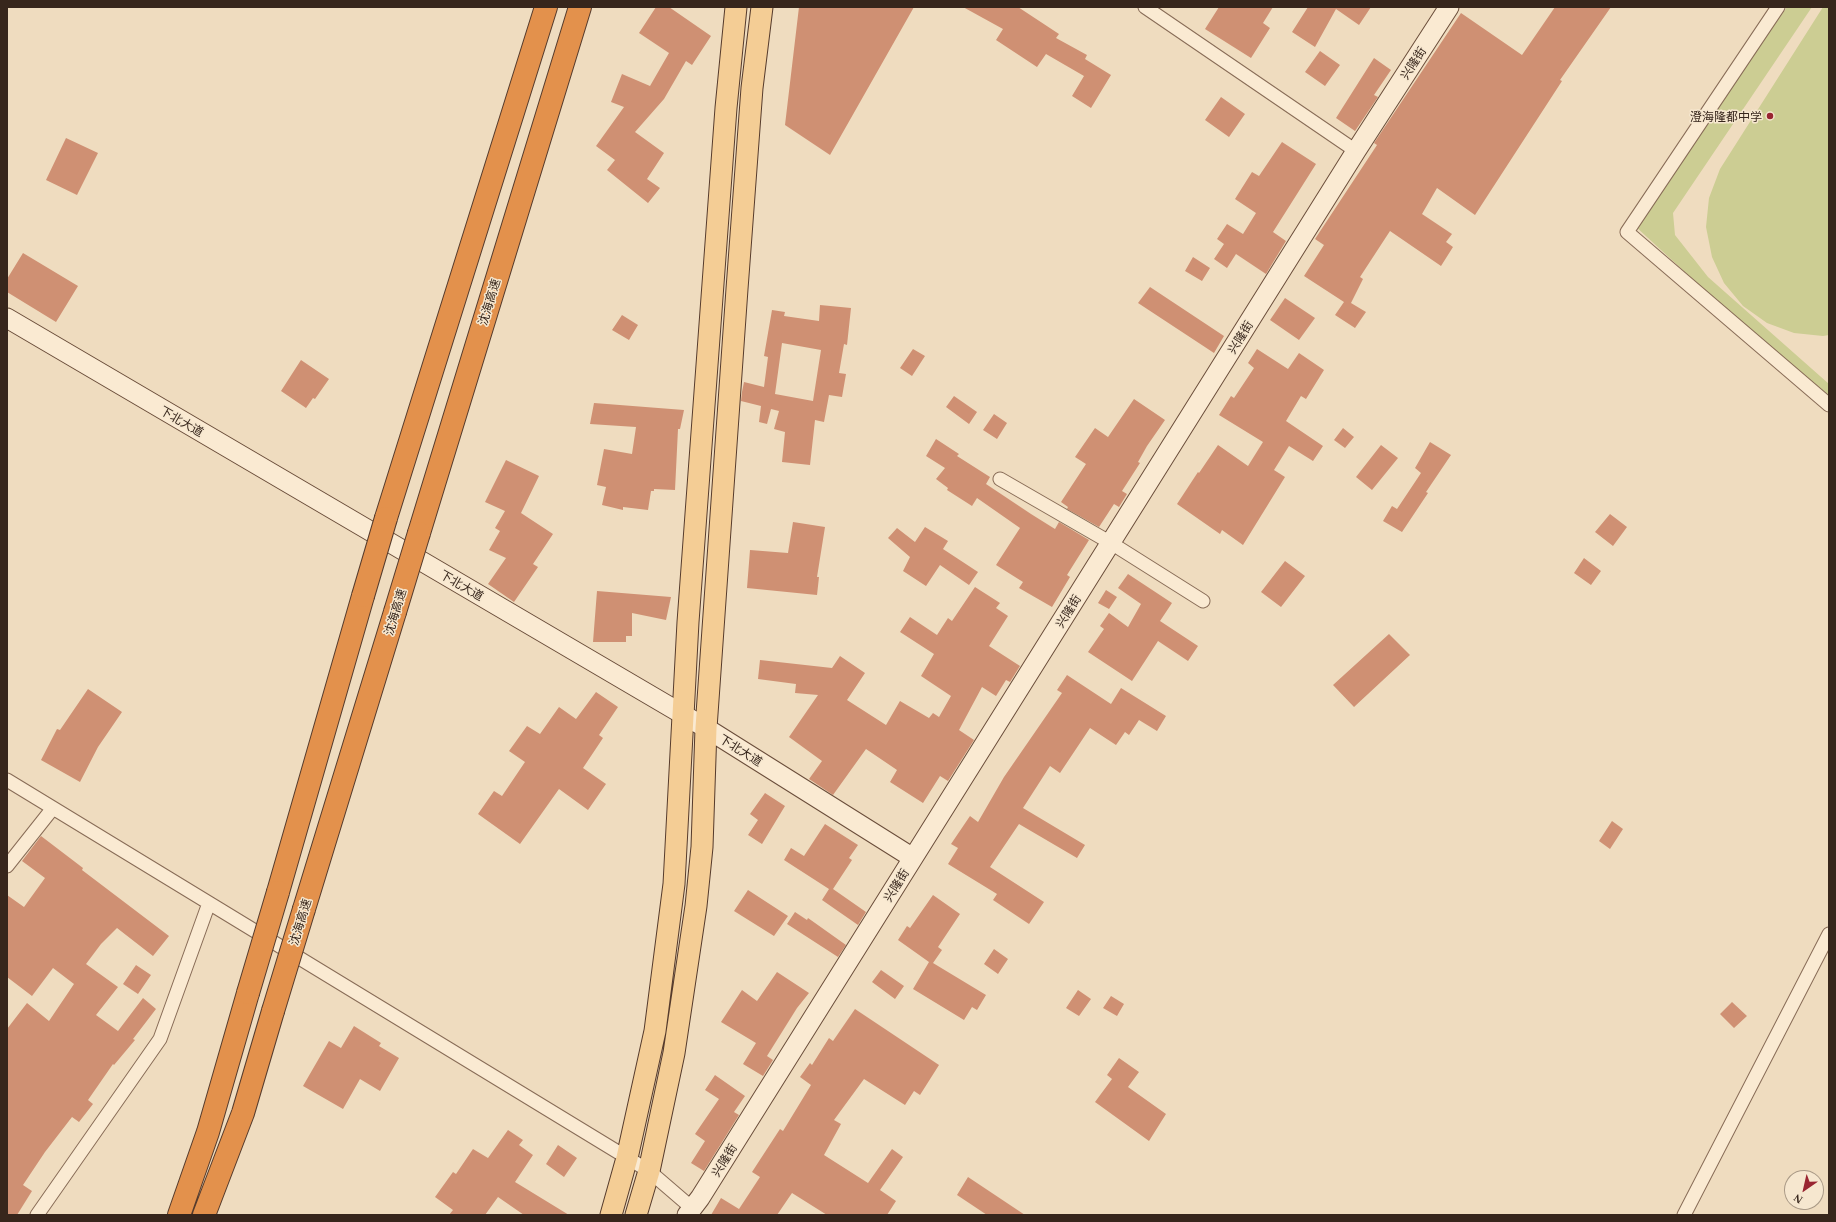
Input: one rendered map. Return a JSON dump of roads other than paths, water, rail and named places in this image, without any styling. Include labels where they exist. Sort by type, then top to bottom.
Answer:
[{"type":"highway","points":[[179,1215],[208,1132],[386,518],[546,7]]},
{"type":"highway","name":"沈海高速","points":[[204,1215],[243,1113],[418,533],[580,7]]},
{"type":"main road","points":[[611,1215],[628,1158],[655,1031],[674,884],[689,614],[726,116],[736,7]]},
{"type":"main road","points":[[636,1215],[649,1172],[674,1052],[696,906],[702,847],[706,728],[750,103],[762,7]]},
{"type":"street","points":[[1145,7],[1356,151]]},
{"type":"street","name":"兴隆街","points":[[690,1211],[1356,151],[1449,7]]},
{"type":"street","points":[[1778,7],[1627,232],[1829,405]]},
{"type":"street","name":"下北大道","points":[[7,318],[706,728],[913,858]]},
{"type":"street","points":[[1000,479],[1110,543],[1203,601]]},
{"type":"street","points":[[7,780],[628,1158],[649,1172],[690,1211]]},
{"type":"street","points":[[7,866],[53,808]]},
{"type":"street","points":[[37,1215],[160,1039],[209,903]]},
{"type":"street","points":[[1684,1215],[1829,934]]},
{"type":"place","name":"澄海隆都中学","points":[[1770,116]]}]
